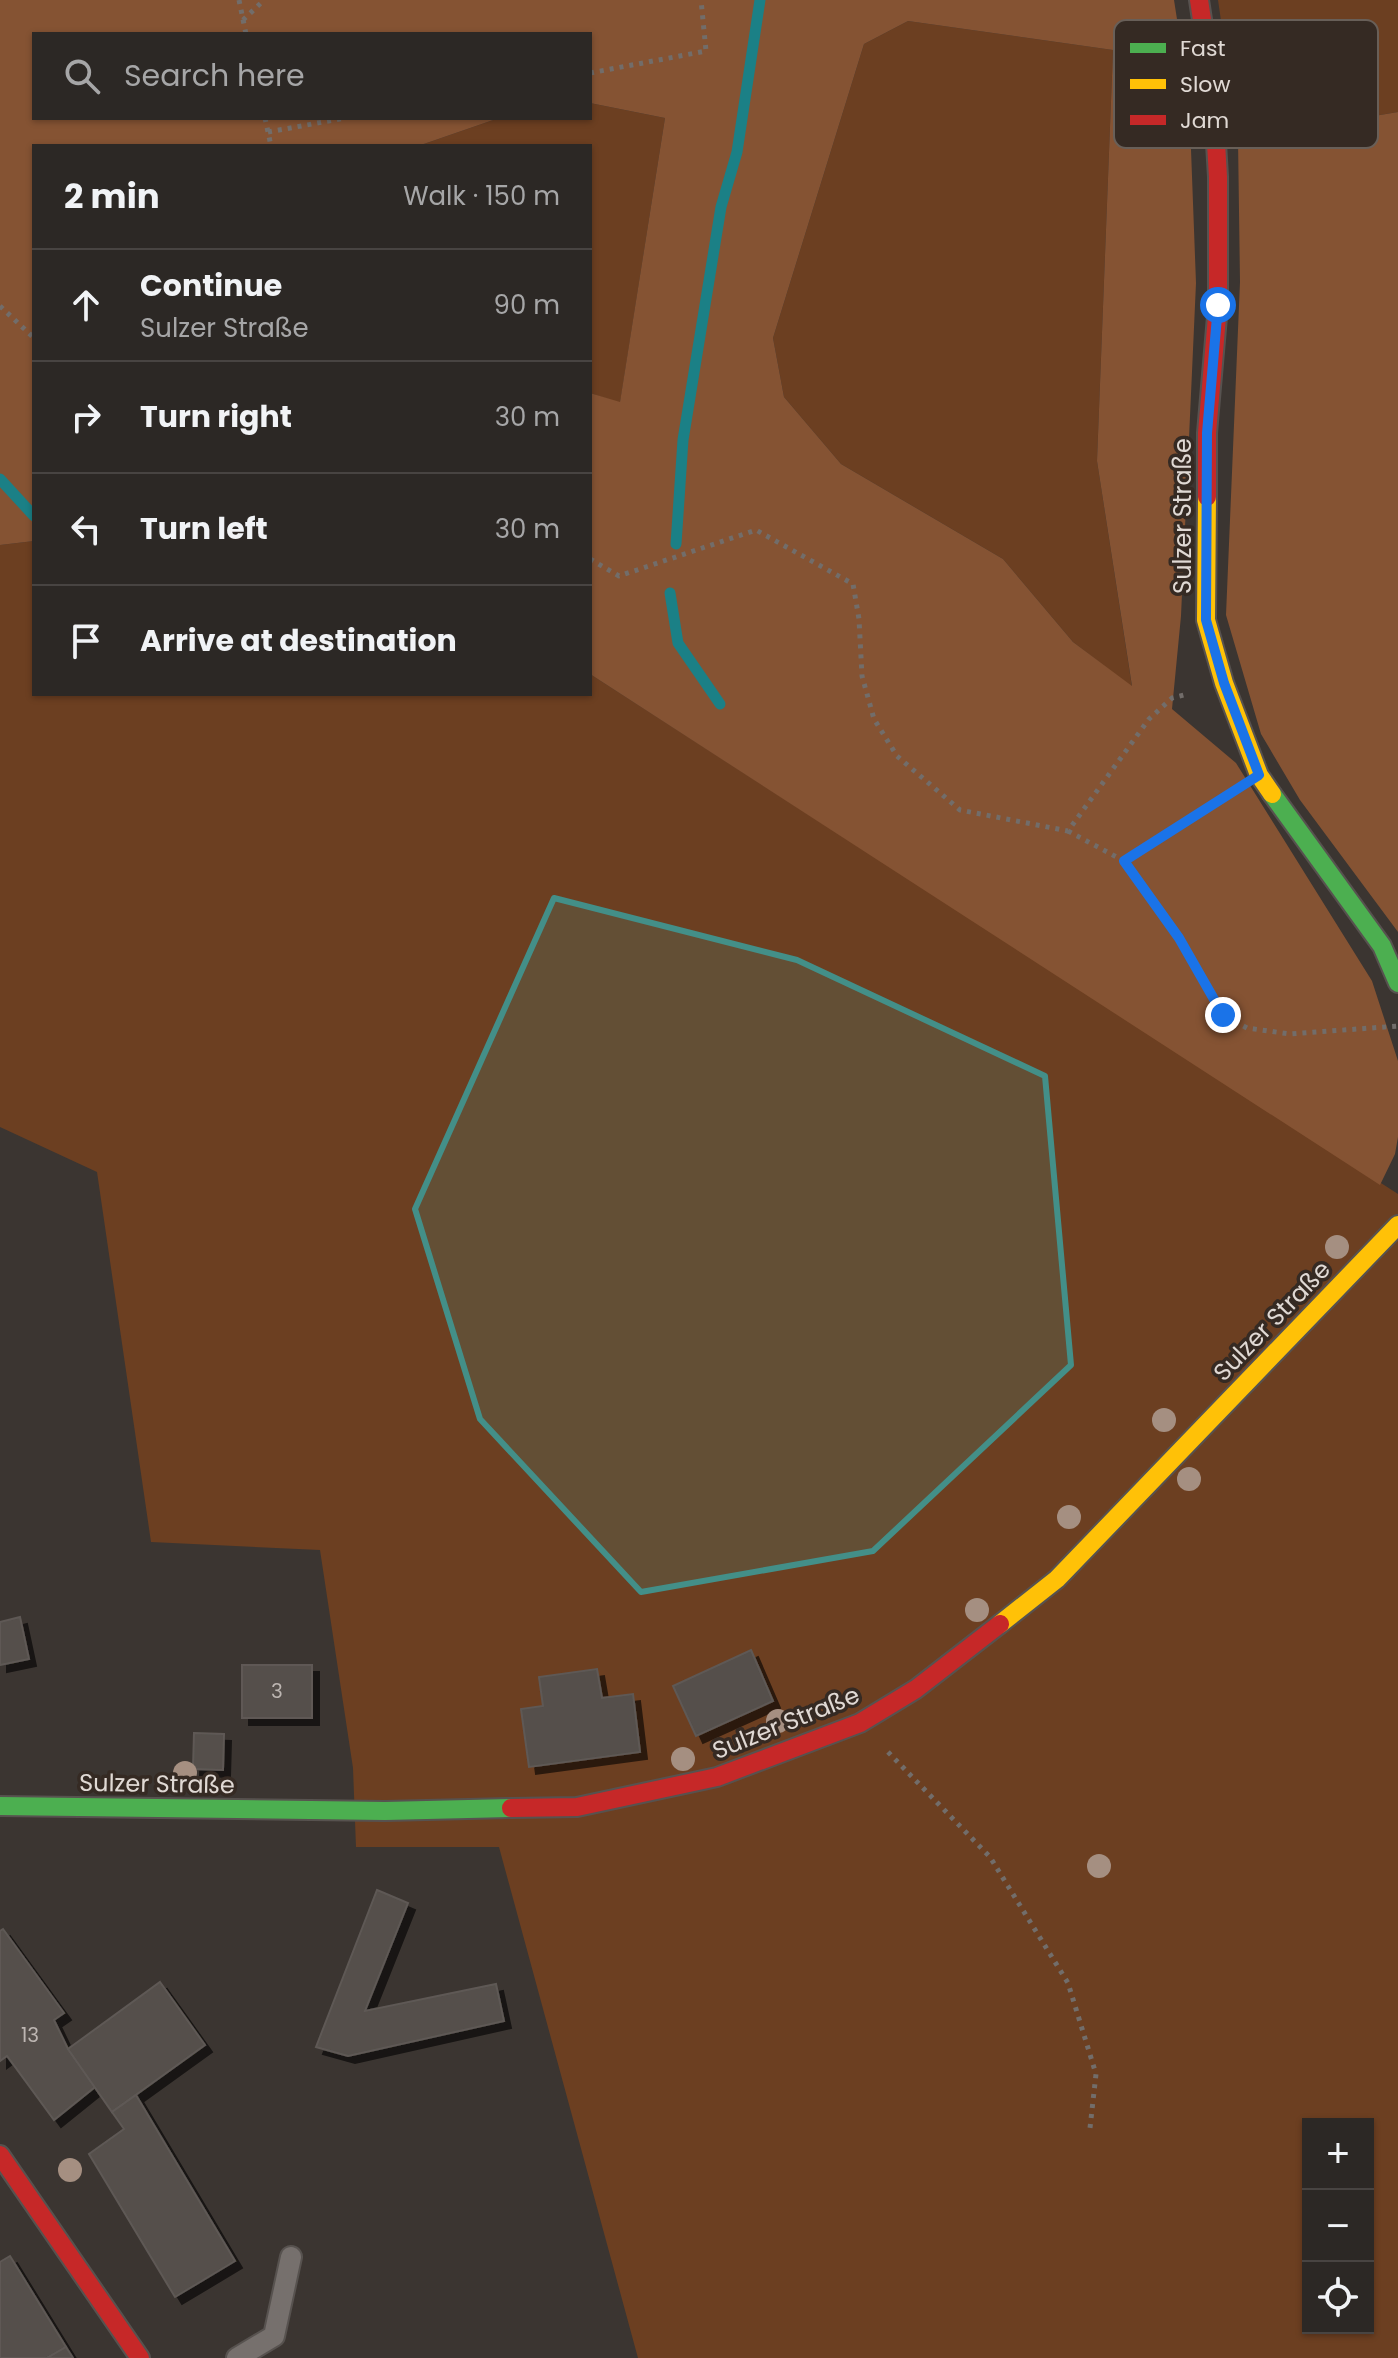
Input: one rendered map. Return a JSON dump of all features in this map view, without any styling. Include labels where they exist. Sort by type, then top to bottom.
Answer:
[{"type":"main road","name":"Sulzer Straße","points":[[1199,0],[1202,20]]},
{"type":"main road","name":"Sulzer Straße","points":[[1216,148],[1218,305],[1207,433],[1206,620],[1224,683],[1259,775],[1382,946],[1398,983]]},
{"type":"main road","name":"Sulzer Straße","points":[[0,1806],[385,1811],[577,1807],[717,1777],[860,1723],[916,1689],[1057,1579],[1398,1225]]},
{"type":"main road","points":[[0,2155],[140,2358]]},
{"type":"lane","points":[[237,2358],[274,2336],[291,2257]]},
{"type":"path","points":[[239,0],[246,32]]},
{"type":"path","points":[[243,20],[264,0]]},
{"type":"path","points":[[592,73],[706,51],[701,0]]},
{"type":"path","points":[[265,120],[271,144]]},
{"type":"path","points":[[268,132],[334,120]]},
{"type":"path","points":[[0,306],[32,336]]},
{"type":"path","points":[[592,560],[619,576],[756,530],[853,584],[859,619],[862,676],[874,719],[897,756],[960,810],[1068,831],[1124,861],[1179,938],[1223,1015],[1247,1028],[1290,1034],[1398,1026]]},
{"type":"path","points":[[1068,831],[1149,719],[1172,698],[1224,683]]},
{"type":"path","points":[[1124,861],[1259,775]]},
{"type":"path","points":[[860,1723],[990,1857],[1068,1983],[1096,2074],[1090,2128]]},
{"type":"highlighted area","points":[[554,898],[797,960],[1045,1076],[1071,1365],[873,1551],[641,1592],[480,1419],[415,1209]]},
{"type":"shaded area","points":[[0,0],[1174,0],[1177,20],[1114,20],[1114,148],[1191,148],[1196,283],[1181,616],[1172,709],[1236,763],[1372,981],[1398,1061],[1398,1137],[1395,1154],[1380,1185],[592,675],[592,394],[620,402],[665,118],[592,103],[592,32],[32,32],[32,120],[493,120],[424,144],[32,144],[32,541],[0,545]],"holes":[[[908,21],[1113,50],[1097,461],[1132,686],[1073,642],[1003,559],[841,464],[784,397],[773,338],[864,44]]]},
{"type":"shaded area","points":[[1218,0],[1398,0],[1398,112],[1378,115],[1378,20],[1221,20]]},
{"type":"shaded area","points":[[908,21],[1113,50],[1097,461],[1132,687],[1073,642],[1003,559],[841,464],[784,397],[773,338],[864,44]]},
{"type":"shaded area","points":[[592,103],[665,118],[620,403],[592,394],[592,144],[424,144],[493,120],[592,120]]},
{"type":"shaded area","points":[[1398,112],[1398,932],[1300,800],[1261,734],[1226,615],[1240,282],[1238,148],[1378,148],[1378,115]]},
{"type":"shaded area","points":[[32,541],[32,696],[592,696],[592,675],[1398,1194],[1398,2358],[638,2358],[499,1847],[356,1847],[353,1768],[320,1550],[151,1542],[97,1172],[0,1127],[0,545]]},
{"type":"building","points":[[20,1617],[29,1659],[0,1665],[0,1622]]},
{"type":"building","points":[[751,1650],[773,1701],[696,1736],[673,1686]]},
{"type":"building","points":[[242,1665],[312,1665],[312,1718],[242,1718]]},
{"type":"building","points":[[597,1669],[602,1698],[633,1694],[640,1752],[529,1767],[521,1709],[543,1706],[539,1677]]},
{"type":"building","points":[[194,1733],[224,1734],[223,1770],[193,1769]]},
{"type":"building","points":[[377,1890],[408,1903],[365,2011],[496,1984],[504,2021],[348,2056],[316,2047]]},
{"type":"building","points":[[3,1929],[64,2013],[54,2020],[68,2049],[95,2087],[54,2120],[7,2056],[0,2061],[0,1931]]},
{"type":"building","points":[[160,1982],[205,2045],[112,2112],[68,2049]]},
{"type":"building","points":[[136,2095],[235,2261],[175,2297],[89,2154],[124,2129],[112,2112]]},
{"type":"building","points":[[10,2256],[66,2347],[47,2358],[0,2358],[0,2262]]},
{"type":"building","points":[[66,2347],[73,2358],[47,2358]]},
{"type":"waterway","points":[[676,544],[683,440],[721,207],[737,152],[760,0]]},
{"type":"waterway","points":[[0,479],[32,514]]},
{"type":"waterway","points":[[670,593],[678,643],[720,704]]},
{"type":"traffic: fast","points":[[1272,794],[1382,946],[1398,983]]},
{"type":"traffic: fast","points":[[0,1806],[385,1811],[511,1808]]},
{"type":"traffic: slow","points":[[1207,497],[1206,620],[1224,683],[1259,775],[1272,794]]},
{"type":"traffic: slow","points":[[1000,1624],[1057,1579],[1398,1225]]},
{"type":"traffic: jam","points":[[1199,0],[1202,20]]},
{"type":"traffic: jam","points":[[1207,497],[1207,433],[1218,305],[1216,148]]},
{"type":"traffic: jam","points":[[511,1808],[577,1807],[717,1777],[860,1723],[916,1689],[1000,1624]]},
{"type":"traffic: jam","points":[[0,2155],[140,2358]]},
{"type":"route","points":[[1218,305],[1207,433],[1206,620],[1224,683],[1259,775],[1124,861],[1179,938],[1223,1015]]}]
